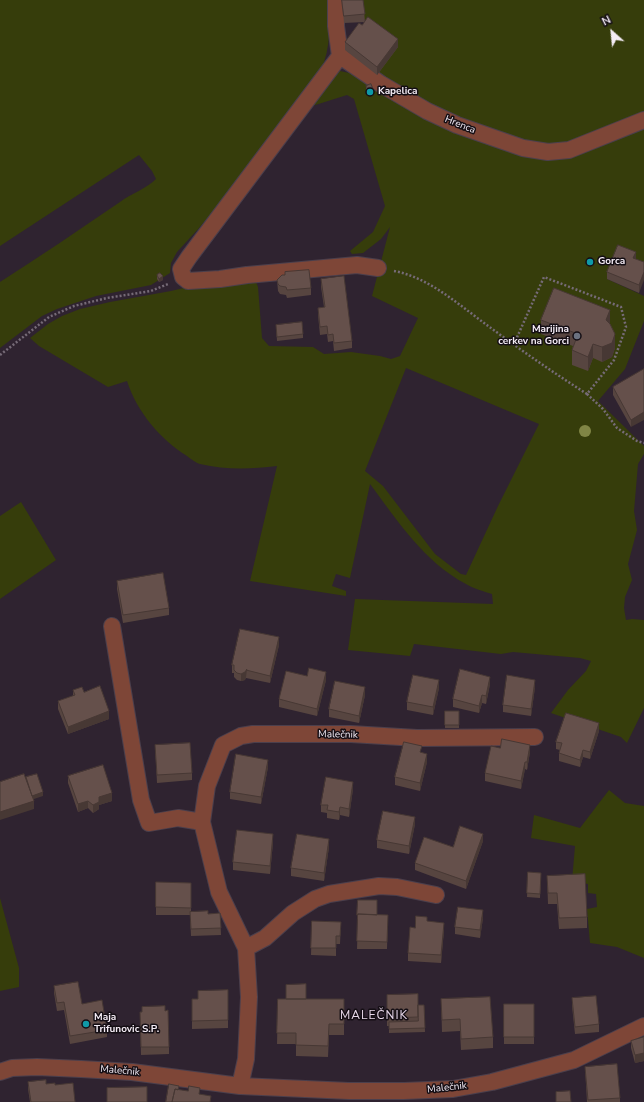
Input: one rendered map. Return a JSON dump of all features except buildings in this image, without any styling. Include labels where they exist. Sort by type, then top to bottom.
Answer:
[{"type":"street","points":[[336,0],[336,26],[340,56],[181,269],[183,277],[188,281],[357,265],[378,268]]},
{"type":"street","name":"Hrenca","points":[[340,56],[381,84],[427,111],[457,125],[523,148],[548,152],[569,150],[644,120]]},
{"type":"street","points":[[112,626],[141,800],[149,823],[178,818],[202,822]]},
{"type":"street","name":"Malečnik","points":[[240,1086],[246,1059],[249,997],[246,948],[218,892],[202,822],[207,786],[223,745],[241,736],[261,734],[351,734],[417,738],[535,737]]},
{"type":"street","points":[[246,948],[265,938],[293,913],[315,899],[329,894],[379,886],[396,887],[436,895]]},
{"type":"street","name":"Malečnik","points":[[0,1072],[12,1068],[80,1068],[132,1072],[240,1086],[349,1092],[453,1089],[498,1080],[574,1060],[644,1026]]},
{"type":"path","points":[[378,268],[403,273],[429,284],[514,344],[534,360],[587,394],[603,409],[617,428],[637,440],[644,442]]},
{"type":"path","points":[[0,355],[49,317],[74,306],[107,298],[151,291],[183,277]]},
{"type":"path","points":[[514,344],[544,277],[621,307],[626,327],[614,360],[587,394]]},
{"type":"green space","points":[[0,0],[329,0],[330,18],[327,53],[321,70],[255,160],[199,228],[177,252],[171,263],[170,273],[151,285],[96,296],[57,309],[42,316],[0,348],[0,282],[125,199],[148,186],[156,179],[152,171],[139,155],[0,246]]},
{"type":"green space","points":[[361,0],[644,0],[644,112],[566,144],[550,146],[529,143],[441,113],[376,75],[396,46],[364,19]]},
{"type":"green space","points":[[340,71],[349,73],[436,122],[528,154],[629,135],[644,127],[644,264],[607,279],[644,296],[644,321],[625,369],[598,401],[644,446],[644,454],[638,464],[634,511],[637,530],[628,564],[632,580],[625,597],[624,608],[626,620],[644,620],[644,708],[627,743],[621,737],[551,713],[568,690],[586,671],[591,661],[580,658],[513,652],[501,654],[414,644],[410,656],[348,650],[355,599],[493,604],[492,594],[469,586],[437,564],[401,526],[370,484],[350,578],[336,574],[332,586],[346,591],[346,596],[250,581],[277,466],[229,468],[197,463],[177,449],[151,424],[143,414],[127,381],[108,387],[39,346],[30,338],[48,324],[62,316],[80,309],[196,285],[256,282],[258,287],[262,338],[269,346],[313,347],[324,354],[351,352],[391,359],[400,356],[418,318],[372,296],[390,227],[381,239],[363,253],[352,254],[350,251],[373,232],[385,206],[354,99],[347,95],[309,107],[332,75]],"holes":[[[406,368],[539,424],[498,506],[466,575],[461,574],[435,554],[383,486],[365,471]]]},
{"type":"green space","points":[[21,502],[56,560],[0,599],[0,516]]},
{"type":"green space","points":[[609,790],[625,803],[644,806],[644,958],[617,947],[590,943],[587,909],[597,907],[596,894],[588,893],[588,884],[572,881],[575,846],[531,838],[534,815],[580,828]]},
{"type":"green space","points":[[0,898],[19,968],[19,987],[0,991]]},
{"type":"place","name":"Kapelica","points":[[370,92]]},
{"type":"place","name":"Gorca","points":[[590,262]]},
{"type":"place","name":"Marijina cerkev na Gorci","points":[[577,336]]},
{"type":"place","name":"Maja Trifunovic S.P.","points":[[86,1024]]},
{"type":"district","name":"MALEČNIK","points":[[374,1016]]}]
